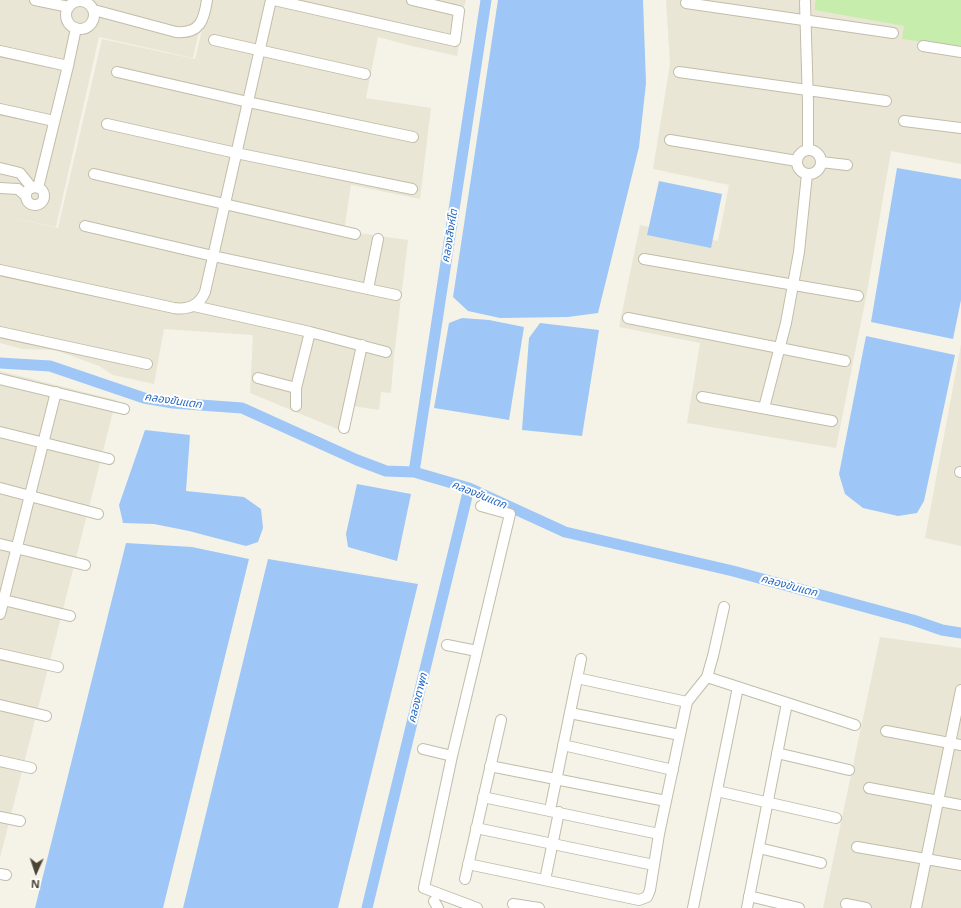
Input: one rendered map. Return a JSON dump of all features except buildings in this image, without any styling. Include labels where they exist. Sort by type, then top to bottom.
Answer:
[{"type":"street","points":[[35,0],[69,7]]},
{"type":"street","points":[[94,10],[94,19],[89,26],[81,29],[76,28],[67,18],[66,13],[69,7],[75,2],[84,1],[94,10],[176,32],[182,32],[195,28],[202,22],[206,13],[208,0]]},
{"type":"street","points":[[0,270],[174,308],[184,309],[194,306],[201,300],[205,292],[272,0],[455,41],[460,11],[412,0]]},
{"type":"street","points":[[805,1],[808,90],[808,150]]},
{"type":"street","points":[[686,3],[893,33]]},
{"type":"street","points":[[32,190],[54,121],[76,28]]},
{"type":"street","points":[[214,40],[365,74]]},
{"type":"street","points":[[923,46],[961,52]]},
{"type":"street","points":[[0,51],[68,66]]},
{"type":"street","points":[[117,72],[413,138]]},
{"type":"street","points":[[679,72],[886,102]]},
{"type":"street","points":[[0,109],[54,121]]},
{"type":"street","points":[[904,121],[961,128]]},
{"type":"street","points":[[107,124],[236,154],[412,189]]},
{"type":"street","points":[[670,140],[797,161]]},
{"type":"street","points":[[808,150],[818,155],[821,162],[819,169],[816,172],[813,174],[807,174],[798,169],[797,161],[800,154],[808,150]]},
{"type":"street","points":[[821,162],[847,165]]},
{"type":"street","points":[[0,168],[20,173],[32,190]]},
{"type":"street","points":[[94,174],[355,234]]},
{"type":"street","points":[[764,408],[786,323],[793,285],[799,252],[807,174]]},
{"type":"street","points":[[0,188],[32,190]]},
{"type":"street","points":[[85,226],[213,256],[396,295]]},
{"type":"street","points":[[368,289],[378,239]]},
{"type":"street","points":[[644,259],[858,296]]},
{"type":"street","points":[[194,306],[310,332],[386,352]]},
{"type":"street","points":[[628,318],[845,361]]},
{"type":"street","points":[[0,332],[147,364]]},
{"type":"street","points":[[296,406],[296,388],[310,332]]},
{"type":"street","points":[[344,428],[362,345]]},
{"type":"street","points":[[258,378],[296,388]]},
{"type":"street","points":[[0,379],[124,409]]},
{"type":"street","points":[[0,614],[2,600],[17,548],[56,392]]},
{"type":"street","points":[[702,397],[832,421]]},
{"type":"street","points":[[0,432],[108,459]]},
{"type":"street","points":[[0,488],[98,514]]},
{"type":"street","points":[[477,908],[424,888],[452,756],[510,514],[481,506]]},
{"type":"street","points":[[0,544],[85,565]]},
{"type":"street","points":[[2,600],[70,616]]},
{"type":"street","points":[[468,864],[639,900],[647,897],[650,890],[659,834],[687,702],[707,677],[724,607]]},
{"type":"street","points":[[447,645],[477,651]]},
{"type":"street","points":[[0,654],[58,667]]},
{"type":"street","points":[[545,880],[553,843],[556,779],[580,658]]},
{"type":"street","points":[[707,677],[855,725]]},
{"type":"street","points":[[577,678],[687,702]]},
{"type":"street","points":[[693,908],[738,688]]},
{"type":"street","points":[[916,908],[961,690]]},
{"type":"street","points":[[747,908],[787,703]]},
{"type":"street","points":[[0,705],[46,716]]},
{"type":"street","points":[[570,713],[680,735]]},
{"type":"street","points":[[465,879],[501,720]]},
{"type":"street","points":[[886,731],[961,745]]},
{"type":"street","points":[[563,745],[673,770]]},
{"type":"street","points":[[423,749],[452,756]]},
{"type":"street","points":[[777,753],[849,770]]},
{"type":"street","points":[[0,761],[31,768]]},
{"type":"street","points":[[490,766],[666,801]]},
{"type":"street","points":[[869,788],[961,805]]},
{"type":"street","points":[[717,791],[836,818]]},
{"type":"street","points":[[483,797],[659,834]]},
{"type":"street","points":[[0,817],[20,822]]},
{"type":"street","points":[[476,828],[654,865]]},
{"type":"street","points":[[857,847],[961,865]]},
{"type":"street","points":[[758,848],[821,863]]},
{"type":"street","points":[[749,896],[799,908]]},
{"type":"street","points":[[513,904],[539,908]]},
{"type":"street","points":[[846,904],[866,908]]},
{"type":"shaded area","points":[[0,0],[206,0],[193,58],[99,37],[56,227],[0,215]]},
{"type":"shaded area","points":[[209,0],[426,0],[465,9],[457,56],[378,37],[366,98],[431,108],[420,199],[351,185],[344,231],[408,240],[391,393],[381,392],[379,410],[353,406],[349,434],[250,393],[253,335],[164,329],[154,384],[113,375],[99,366],[55,350],[22,349],[0,343],[0,215],[58,228],[102,39],[195,59]]},
{"type":"shaded area","points":[[435,0],[466,0],[464,7]]},
{"type":"shaded area","points":[[666,0],[961,0],[961,164],[891,151],[867,292],[836,448],[687,423],[700,343],[619,327],[640,225],[718,241],[729,185],[653,169],[670,64]]},
{"type":"shaded area","points":[[961,344],[961,546],[925,538]]},
{"type":"shaded area","points":[[0,371],[116,400],[0,858]]},
{"type":"shaded area","points":[[880,637],[961,648],[961,908],[823,908]]},
{"type":"green space","points":[[816,0],[961,0],[961,47],[902,39],[904,26],[815,10]]},
{"type":"water","points":[[498,0],[643,0],[646,83],[639,147],[598,313],[568,317],[500,318],[468,311],[453,297]]},
{"type":"water","points":[[897,168],[961,179],[961,300],[953,339],[871,322]]},
{"type":"water","points":[[659,181],[722,194],[711,248],[647,235]]},
{"type":"water","points":[[462,318],[489,320],[524,327],[509,420],[434,408],[449,323]]},
{"type":"water","points":[[540,323],[599,330],[582,436],[522,430],[529,338]]},
{"type":"water","points":[[866,336],[955,355],[924,501],[917,513],[898,516],[863,508],[845,494],[839,474]]},
{"type":"water","points":[[145,430],[190,435],[186,491],[244,497],[261,509],[263,528],[258,542],[246,546],[189,531],[154,524],[123,523],[119,505]]},
{"type":"water","points":[[357,484],[411,494],[397,561],[348,547],[346,534]]},
{"type":"water","points":[[126,543],[192,547],[249,559],[163,908],[35,908]]},
{"type":"water","points":[[268,559],[418,584],[338,908],[183,908]]},
{"type":"waterway","name":"คลองสิงห์โต","points":[[414,472],[486,0]]},
{"type":"waterway","name":"คลองขันแตก","points":[[0,363],[50,366],[144,398],[173,403],[242,408],[357,460],[386,471],[414,472],[469,488],[565,532],[733,571],[913,620],[942,630],[961,633]]},
{"type":"waterway","name":"คลองตาพุก","points":[[367,908],[469,488]]}]
